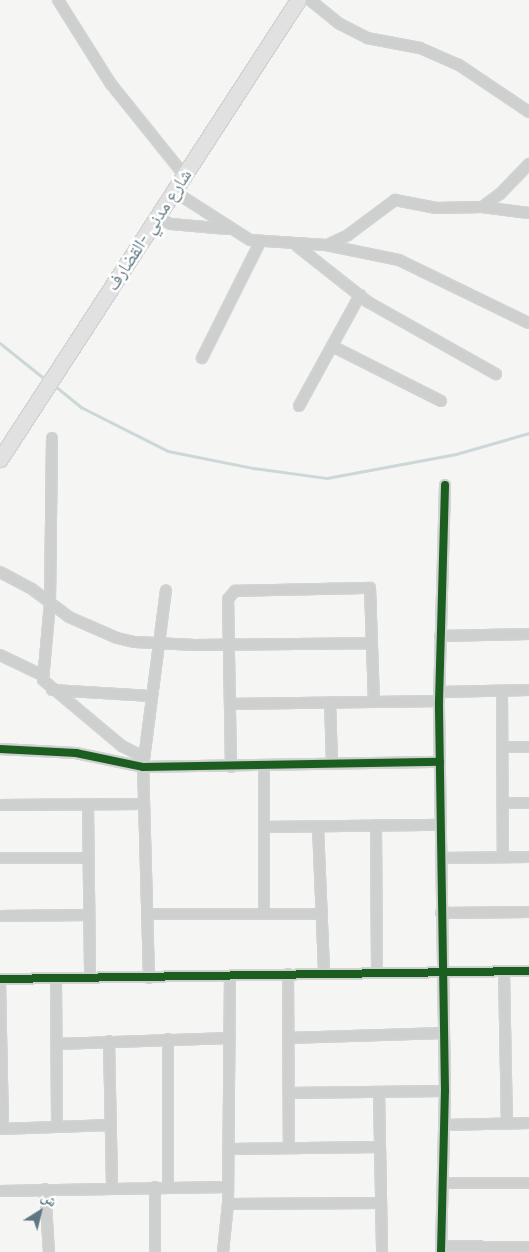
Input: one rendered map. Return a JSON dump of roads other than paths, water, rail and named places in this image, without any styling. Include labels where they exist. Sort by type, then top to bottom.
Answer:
[{"type":"highway","name":"شارع مدني -القضارف","points":[[0,459],[298,0]]},
{"type":"street","points":[[58,0],[116,92],[185,176]]},
{"type":"street","points":[[310,0],[340,24],[367,38],[420,48],[459,64],[529,112]]},
{"type":"street","points":[[482,207],[500,194],[529,164]]},
{"type":"street","points":[[175,192],[230,229],[260,242],[297,246],[326,246],[399,260],[529,323]]},
{"type":"street","points":[[326,246],[348,235],[395,200],[436,208],[482,207],[529,213]]},
{"type":"street","points":[[158,218],[171,224],[230,229]]},
{"type":"street","points":[[202,358],[260,242]]},
{"type":"street","points":[[297,246],[360,295],[402,324],[471,357],[496,374]]},
{"type":"street","points":[[299,406],[360,295]]},
{"type":"street","points":[[332,346],[441,401]]},
{"type":"street","points":[[42,675],[50,604],[52,438]]},
{"type":"street","points":[[445,485],[439,696],[445,1091],[441,1249],[529,1247]]},
{"type":"street","points":[[0,572],[32,589],[69,617],[117,638],[157,645],[372,643]]},
{"type":"street","points":[[231,767],[231,643],[228,599],[234,591],[366,586],[371,592],[374,701]]},
{"type":"street","points":[[149,978],[143,804],[144,762],[157,645],[166,590]]},
{"type":"street","points":[[440,636],[529,634]]},
{"type":"street","points":[[0,655],[42,675],[51,690],[144,762]]},
{"type":"street","points":[[51,690],[151,696]]},
{"type":"street","points":[[231,704],[374,701],[529,690]]},
{"type":"street","points":[[502,691],[503,858]]},
{"type":"street","points":[[330,702],[332,763]]},
{"type":"street","points":[[503,747],[529,747]]},
{"type":"street","points":[[0,749],[76,753],[144,762],[231,767],[332,763],[440,762]]},
{"type":"street","points":[[264,766],[266,827],[264,914]]},
{"type":"street","points":[[504,803],[529,803]]},
{"type":"street","points":[[0,805],[88,806],[143,804]]},
{"type":"street","points":[[88,806],[87,858],[90,978]]},
{"type":"street","points":[[376,825],[377,972]]},
{"type":"street","points":[[266,827],[441,825]]},
{"type":"street","points":[[318,827],[324,973]]},
{"type":"street","points":[[441,858],[529,857]]},
{"type":"street","points":[[0,858],[87,858]]},
{"type":"street","points":[[441,913],[529,912]]},
{"type":"street","points":[[148,914],[321,914]]},
{"type":"street","points":[[0,916],[88,915]]},
{"type":"street","points":[[504,971],[507,1124]]},
{"type":"street","points":[[0,979],[149,978],[377,972],[529,972]]},
{"type":"street","points":[[288,974],[289,1148]]},
{"type":"street","points":[[223,1252],[228,1204],[230,1150],[230,976]]},
{"type":"street","points":[[56,978],[57,1126]]},
{"type":"street","points":[[0,983],[2,1129],[111,1125]]},
{"type":"street","points":[[288,1038],[444,1033]]},
{"type":"street","points":[[57,1044],[230,1038]]},
{"type":"street","points":[[168,1039],[168,1187]]},
{"type":"street","points":[[109,1041],[112,1187]]},
{"type":"street","points":[[288,1093],[445,1091]]},
{"type":"street","points":[[378,1092],[382,1252]]},
{"type":"street","points":[[444,1125],[529,1123]]},
{"type":"street","points":[[230,1150],[380,1147]]},
{"type":"street","points":[[443,1183],[529,1183]]},
{"type":"street","points":[[0,1190],[112,1187],[228,1187]]},
{"type":"street","points":[[155,1187],[155,1252]]},
{"type":"street","points":[[45,1189],[48,1252]]},
{"type":"street","points":[[228,1204],[380,1203]]},
{"type":"waterway","points":[[0,343],[45,379]]},
{"type":"waterway","points":[[54,385],[81,407],[168,451],[253,468],[327,478],[456,454],[529,433]]}]
